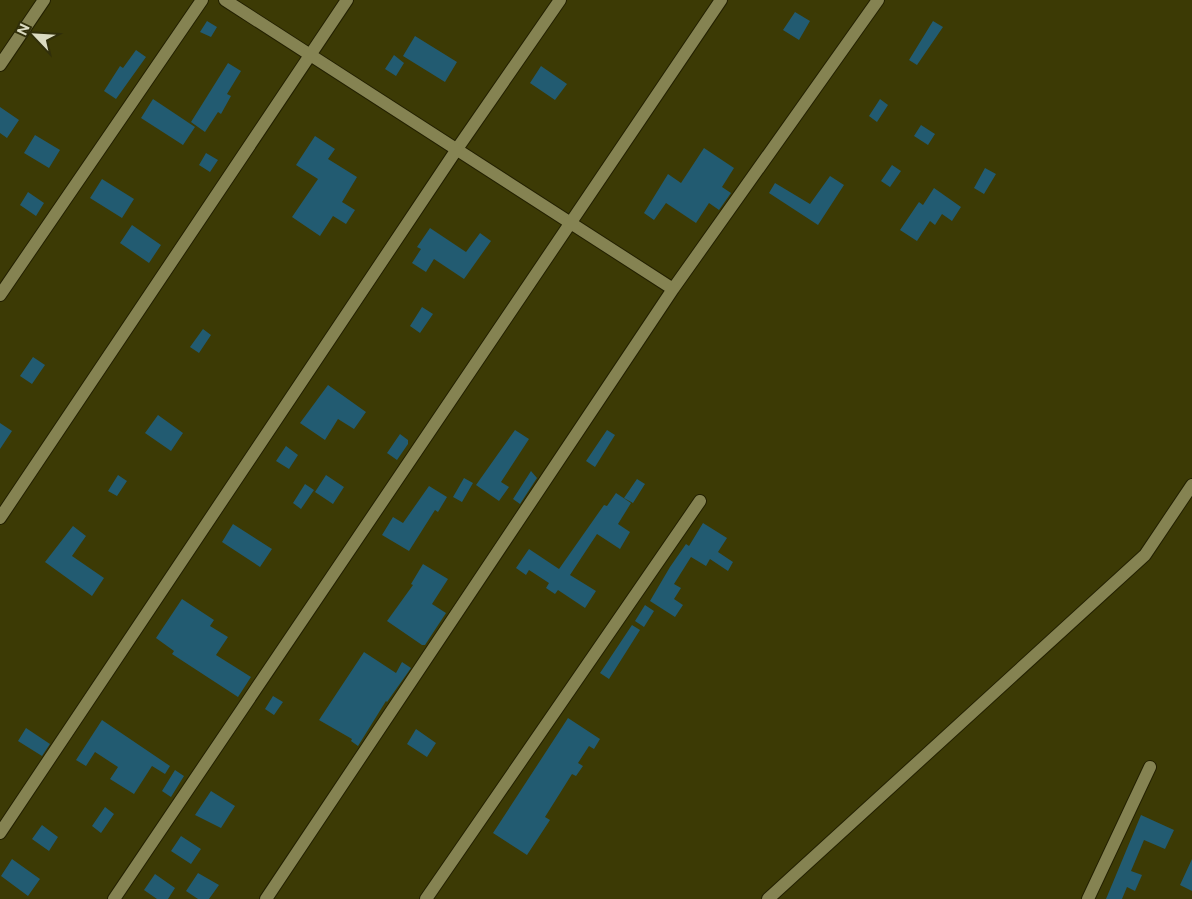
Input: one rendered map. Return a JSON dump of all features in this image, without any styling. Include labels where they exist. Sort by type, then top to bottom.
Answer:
[{"type":"street","points":[[0,66],[44,0]]},
{"type":"street","points":[[0,295],[202,0]]},
{"type":"street","points":[[226,0],[673,289]]},
{"type":"street","points":[[0,518],[347,0]]},
{"type":"street","points":[[0,832],[457,149],[560,0]]},
{"type":"street","points":[[114,899],[721,0]]},
{"type":"street","points":[[266,899],[673,289],[878,0]]},
{"type":"street","points":[[768,899],[1145,555],[1192,485]]},
{"type":"street","points":[[426,899],[700,501]]},
{"type":"street","points":[[1088,899],[1150,768]]},
{"type":"building","points":[[795,12],[810,21],[799,40],[783,30]]},
{"type":"building","points":[[207,21],[217,27],[211,37],[200,32]]},
{"type":"building","points":[[933,21],[943,27],[917,65],[909,60]]},
{"type":"building","points":[[415,36],[457,62],[445,82],[403,56]]},
{"type":"building","points":[[136,50],[146,57],[116,99],[104,91],[120,66],[123,68]]},
{"type":"building","points":[[394,55],[404,63],[396,76],[385,69]]},
{"type":"building","points":[[228,63],[241,71],[227,94],[231,96],[221,114],[218,112],[205,132],[191,122]]},
{"type":"building","points":[[541,66],[567,84],[555,100],[530,83]]},
{"type":"building","points":[[153,99],[195,127],[183,145],[141,118]]},
{"type":"building","points":[[880,99],[888,105],[877,122],[869,116]]},
{"type":"building","points":[[0,107],[19,120],[7,138],[0,133]]},
{"type":"building","points":[[921,125],[935,134],[928,145],[914,136]]},
{"type":"building","points":[[35,135],[60,150],[49,168],[24,153]]},
{"type":"building","points":[[315,136],[335,149],[328,159],[357,177],[342,202],[355,210],[346,224],[333,216],[320,236],[292,217],[318,179],[296,165]]},
{"type":"building","points":[[704,148],[734,168],[722,187],[731,193],[719,210],[709,203],[696,223],[666,203],[654,220],[644,213],[668,174],[681,183]]},
{"type":"building","points":[[206,153],[218,160],[210,172],[199,165]]},
{"type":"building","points":[[892,165],[901,171],[890,187],[881,181]]},
{"type":"building","points":[[985,168],[996,174],[984,194],[974,188]]},
{"type":"building","points":[[830,176],[844,185],[818,225],[769,193],[775,183],[810,204]]},
{"type":"building","points":[[102,179],[134,199],[122,218],[90,198]]},
{"type":"building","points":[[934,188],[961,207],[952,221],[942,214],[935,225],[930,221],[917,241],[900,230],[919,202],[923,205]]},
{"type":"building","points":[[28,192],[44,203],[36,216],[20,205]]},
{"type":"building","points":[[132,225],[161,245],[149,263],[120,243]]},
{"type":"building","points":[[430,228],[466,252],[480,233],[491,241],[464,279],[434,259],[426,272],[412,263],[421,249],[417,247]]},
{"type":"building","points":[[422,307],[433,314],[420,333],[410,326]]},
{"type":"building","points":[[203,329],[211,335],[199,353],[190,347]]},
{"type":"building","points":[[33,357],[45,365],[32,384],[20,376]]},
{"type":"building","points":[[328,385],[366,412],[354,429],[338,419],[325,440],[300,423]]},
{"type":"building","points":[[158,415],[183,433],[171,451],[145,433]]},
{"type":"building","points":[[0,423],[12,431],[0,449]]},
{"type":"building","points":[[515,430],[529,439],[501,482],[509,487],[499,501],[476,485]]},
{"type":"building","points":[[607,430],[615,435],[595,467],[586,461]]},
{"type":"building","points":[[400,434],[408,440],[408,444],[397,460],[387,453]]},
{"type":"building","points":[[286,446],[298,455],[289,469],[276,461]]},
{"type":"building","points":[[531,471],[537,478],[520,504],[513,499]]},
{"type":"building","points":[[118,475],[127,481],[117,496],[108,491]]},
{"type":"building","points":[[326,475],[344,487],[333,504],[315,492]]},
{"type":"building","points":[[464,478],[473,483],[462,502],[453,497]]},
{"type":"building","points":[[637,479],[645,484],[633,503],[624,498]]},
{"type":"building","points":[[305,484],[314,490],[301,509],[293,503]]},
{"type":"building","points":[[429,486],[447,497],[438,512],[435,510],[409,551],[382,535],[393,517],[403,523]]},
{"type":"building","points":[[616,493],[631,503],[618,524],[630,532],[620,549],[597,534],[570,575],[596,591],[585,608],[558,590],[555,594],[546,588],[549,583],[529,570],[526,575],[516,568],[529,549],[559,569],[604,505],[607,506]]},
{"type":"building","points":[[703,523],[727,538],[718,552],[733,562],[728,571],[710,559],[706,566],[691,557],[674,584],[681,588],[674,599],[683,605],[675,617],[650,601],[670,567],[686,544],[689,546]]},
{"type":"building","points":[[233,524],[272,549],[260,567],[222,542]]},
{"type":"building","points":[[73,526],[86,536],[72,556],[104,578],[92,596],[45,562]]},
{"type":"building","points":[[423,564],[448,579],[432,604],[446,613],[425,645],[422,645],[387,621],[413,585],[411,584]]},
{"type":"building","points":[[182,599],[214,620],[210,626],[228,637],[216,655],[251,677],[238,697],[172,654],[174,651],[156,638]]},
{"type":"building","points":[[645,605],[654,611],[644,627],[635,621]]},
{"type":"building","points":[[632,625],[640,630],[609,679],[600,673]]},
{"type":"building","points":[[364,652],[396,673],[402,662],[411,668],[386,701],[358,746],[351,741],[352,739],[319,720]]},
{"type":"building","points":[[273,696],[283,702],[274,715],[265,709]]},
{"type":"building","points":[[568,718],[600,739],[594,749],[589,746],[578,763],[583,766],[576,776],[572,774],[545,817],[550,820],[527,855],[493,833]]},
{"type":"building","points":[[102,720],[170,766],[165,774],[152,766],[134,794],[110,779],[118,767],[95,752],[86,766],[76,760]]},
{"type":"building","points":[[26,728],[50,744],[42,756],[18,741]]},
{"type":"building","points":[[416,729],[436,743],[427,757],[407,744]]},
{"type":"building","points":[[175,770],[184,776],[171,797],[162,791]]},
{"type":"building","points":[[211,791],[235,806],[221,828],[195,815]]},
{"type":"building","points":[[105,807],[114,814],[101,833],[92,826]]},
{"type":"building","points":[[1141,815],[1174,830],[1165,849],[1144,840],[1131,871],[1142,875],[1135,891],[1127,887],[1122,899],[1106,899]]},
{"type":"building","points":[[42,825],[58,837],[49,851],[32,839]]},
{"type":"building","points":[[181,836],[201,849],[191,864],[171,851]]},
{"type":"building","points":[[12,859],[40,879],[28,896],[1,876]]},
{"type":"building","points":[[1192,859],[1192,891],[1180,885]]},
{"type":"building","points":[[198,873],[219,885],[209,899],[198,899],[186,891]]},
{"type":"building","points":[[155,874],[175,888],[168,899],[157,899],[144,890]]}]
